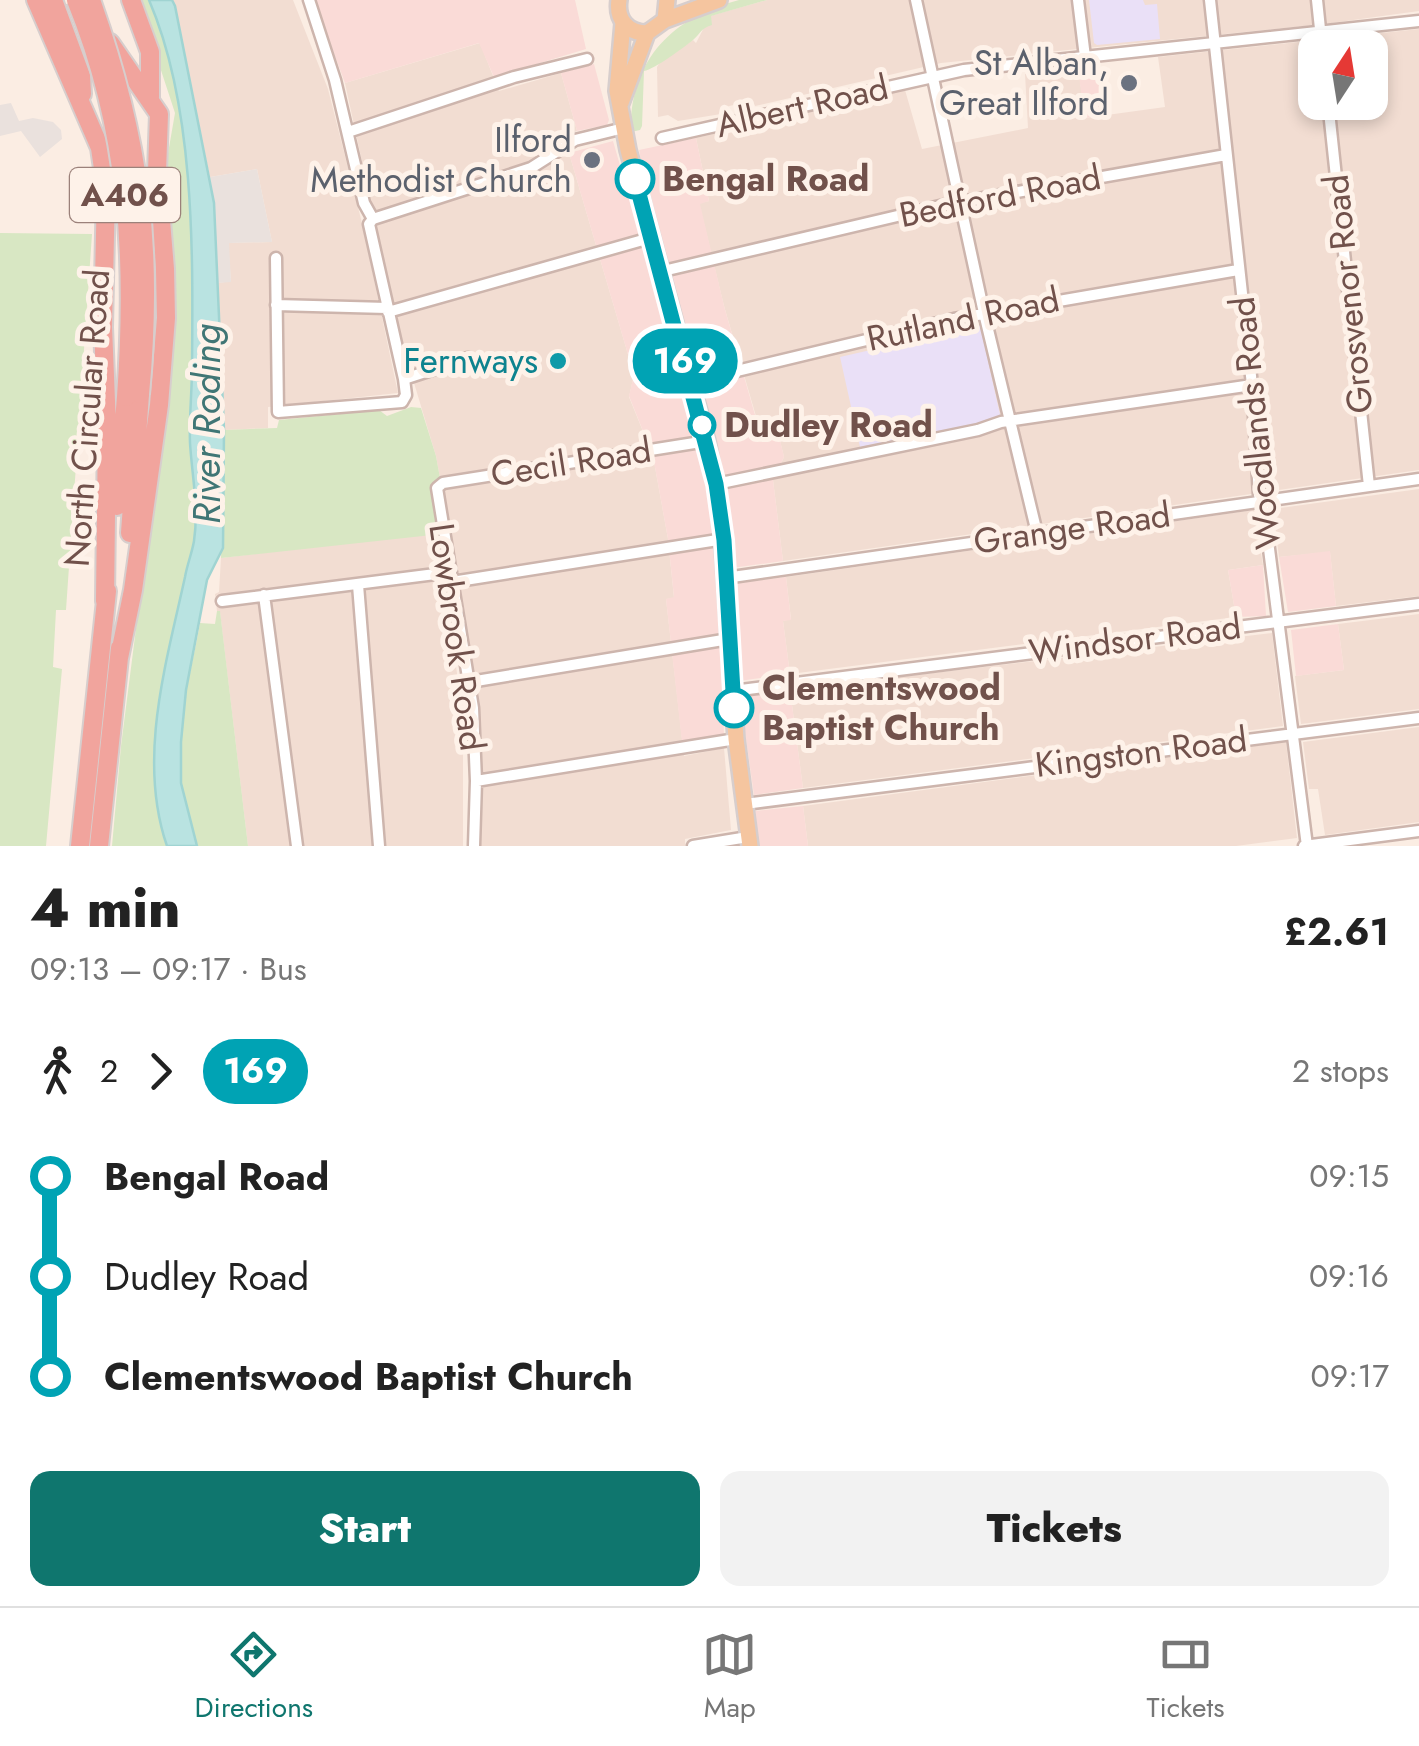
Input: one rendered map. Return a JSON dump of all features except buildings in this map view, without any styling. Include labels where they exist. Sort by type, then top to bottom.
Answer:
[{"type":"highway","name":"A406","points":[[36,0],[100,148],[106,189],[105,601]]},
{"type":"highway","name":"A406","points":[[53,0],[80,76],[82,105]]},
{"type":"highway","name":"North Circular Road","points":[[76,0],[100,66],[113,118],[126,200],[132,294],[133,395],[119,658],[99,846]]},
{"type":"highway","name":"A406","points":[[93,0],[112,49],[159,114],[157,141],[165,270],[162,376],[134,590],[119,658]]},
{"type":"highway","name":"North Circular Road","points":[[80,846],[105,601],[147,288],[140,188],[124,102],[93,0]]},
{"type":"highway","name":"A406","points":[[132,0],[152,64],[150,97]]},
{"type":"highway","name":"A406","points":[[100,148],[126,160],[138,158],[157,141]]},
{"type":"main road","points":[[666,20],[667,0]]},
{"type":"main road","points":[[621,103],[646,33],[666,20],[718,0]]},
{"type":"main road","points":[[617,8],[632,31],[646,33]]},
{"type":"main road","points":[[617,8],[618,91],[624,128],[716,484],[724,540],[736,738],[749,841]]},
{"type":"street","points":[[309,0],[336,80],[364,203],[373,219]]},
{"type":"street","points":[[916,0],[1037,533]]},
{"type":"street","points":[[1078,0],[1085,57]]},
{"type":"street","name":"Woodlands Road","points":[[1210,0],[1252,385],[1259,495],[1263,502],[1306,846]]},
{"type":"street","points":[[1317,0],[1320,30]]},
{"type":"street","name":"Albert Road","points":[[1320,30],[1419,20]]},
{"type":"street","name":"Albert Road","points":[[662,138],[933,75],[1298,33]]},
{"type":"street","points":[[348,132],[514,78],[587,59]]},
{"type":"street","name":"Grosvenor Road","points":[[1330,120],[1368,486]]},
{"type":"street","points":[[276,258],[278,412],[402,402],[406,397],[404,379],[369,224],[373,219],[531,168],[575,140],[624,128]]},
{"type":"street","name":"Bedford Road","points":[[659,272],[962,202],[1226,154]]},
{"type":"street","points":[[276,306],[388,310],[650,238]]},
{"type":"street","name":"Rutland Road","points":[[691,382],[984,313],[1238,270]]},
{"type":"street","points":[[404,379],[468,358]]},
{"type":"street","points":[[716,484],[1001,422],[1252,385]]},
{"type":"street","name":"Cecil Road","points":[[437,488],[443,483],[706,441]]},
{"type":"street","name":"Grange Road","points":[[726,578],[1419,479]]},
{"type":"street","name":"Lowbrook Road","points":[[437,488],[470,682],[476,781],[474,846]]},
{"type":"street","points":[[222,601],[452,577],[724,540]]},
{"type":"street","points":[[358,585],[379,846]]},
{"type":"street","points":[[264,596],[297,846]]},
{"type":"street","name":"Windsor Road","points":[[733,691],[1419,604]]},
{"type":"street","points":[[470,682],[729,639]]},
{"type":"street","name":"Kingston Road","points":[[745,804],[1419,718]]},
{"type":"street","points":[[476,781],[736,738]]},
{"type":"street","points":[[1306,846],[1419,831]]},
{"type":"street","points":[[692,846],[749,841]]},
{"type":"shaded area","points":[[173,0],[293,0],[328,89],[362,223],[398,393],[268,407],[268,428],[224,430],[218,283],[231,281],[228,243],[272,242],[257,169],[210,177]]},
{"type":"shaded area","points":[[314,0],[575,0],[586,49],[494,77],[479,43],[345,83]]},
{"type":"shaded area","points":[[767,0],[1419,0],[1419,11],[941,63],[755,106],[753,101],[729,106],[721,114],[678,121],[668,115],[658,117],[660,62],[693,40],[696,43],[710,16]]},
{"type":"shaded area","points":[[1089,0],[1143,0],[1145,5],[1157,4],[1160,39],[1097,45]]},
{"type":"shaded area","points":[[1419,29],[1419,470],[783,561],[773,480],[784,457],[778,433],[762,437],[724,306],[699,203],[709,201],[696,138],[905,90],[922,149],[1028,128],[1025,74],[1078,66],[1085,118],[1165,107],[1158,57],[1298,42],[1298,120],[1388,120],[1388,32]]},
{"type":"shaded area","points":[[480,43],[499,91],[561,73],[577,131],[564,136],[634,375],[629,397],[653,456],[668,539],[674,598],[666,599],[684,756],[724,748],[731,830],[685,839],[685,846],[476,846],[478,766],[450,533],[436,456],[399,333],[345,83]]},
{"type":"shaded area","points":[[594,64],[609,120],[607,125],[577,131],[561,73]]},
{"type":"shaded area","points":[[1078,66],[1097,66],[1102,116],[1084,118]]},
{"type":"shaded area","points":[[11,103],[19,121],[33,118],[53,122],[61,130],[62,139],[40,157],[21,131],[0,136],[0,105]]},
{"type":"shaded area","points":[[696,138],[709,201],[700,204],[724,306],[761,436],[778,432],[784,457],[773,480],[783,561],[732,568],[725,508],[695,363],[653,223],[639,150]]},
{"type":"shaded area","points":[[613,141],[694,424],[716,534],[724,735],[682,742],[666,599],[674,597],[653,456],[629,396],[634,375],[569,153]]},
{"type":"shaded area","points":[[257,169],[272,242],[229,243],[231,282],[218,283],[210,177]]},
{"type":"shaded area","points":[[980,325],[1001,419],[860,447],[840,357]]},
{"type":"shaded area","points":[[1419,489],[1419,596],[1336,606],[1330,552],[1279,557],[1273,509]]},
{"type":"shaded area","points":[[1254,510],[1263,565],[1228,570],[1236,617],[790,674],[783,621],[791,619],[786,577]]},
{"type":"shaded area","points":[[438,532],[463,718],[463,846],[248,846],[215,594],[219,592],[221,558]]},
{"type":"shaded area","points":[[1330,551],[1336,606],[1288,612],[1279,557]]},
{"type":"shaded area","points":[[1263,565],[1266,616],[1236,617],[1228,570]]},
{"type":"shaded area","points":[[786,577],[791,620],[783,621],[790,674],[739,681],[731,584]]},
{"type":"shaded area","points":[[1419,614],[1419,709],[1301,724],[1295,676],[1344,670],[1338,624]]},
{"type":"shaded area","points":[[1338,624],[1344,670],[1296,676],[1291,630]]},
{"type":"shaded area","points":[[1272,633],[1283,726],[803,788],[790,690]]},
{"type":"shaded area","points":[[790,690],[803,788],[754,795],[740,697]]},
{"type":"shaded area","points":[[1419,727],[1419,822],[1325,835],[1318,789],[1309,789],[1303,742]]},
{"type":"shaded area","points":[[1286,742],[1297,838],[1236,846],[808,846],[803,806]]},
{"type":"shaded area","points":[[803,806],[808,846],[759,846],[755,811]]},
{"type":"green space","points":[[138,0],[149,0],[176,89],[184,136],[191,232],[190,434],[195,528],[157,731],[158,807],[167,846],[112,846],[144,566],[166,165],[175,113]]},
{"type":"green space","points":[[739,0],[767,0],[711,16],[712,25],[669,58],[644,71],[642,126],[631,132],[638,84],[647,64],[659,46],[694,18]]},
{"type":"green space","points":[[0,233],[92,234],[66,610],[56,610],[53,667],[62,669],[46,846],[0,846]]},
{"type":"green space","points":[[411,407],[421,408],[436,456],[450,533],[221,558],[224,430],[277,428],[279,420],[379,410],[387,416]]},
{"type":"green space","points":[[217,611],[248,846],[197,846],[182,785],[181,724],[200,623],[215,624]]},
{"type":"water","name":"River Roding","points":[[149,0],[172,0],[175,6],[214,203],[224,430],[223,548],[207,580],[186,690],[181,742],[181,783],[197,846],[167,846],[154,780],[158,712],[196,516],[190,443],[192,276],[188,180],[175,86]]},
{"type":"bus line","name":"169","points":[[635,179],[716,484],[724,540],[734,708]]},
{"type":"place","name":"St Alban, Great Ilford","points":[[1129,83]]},
{"type":"place","name":"Ilford Methodist Church","points":[[592,160]]},
{"type":"place","name":"Bengal Road","points":[[635,179]]},
{"type":"place","name":"Fernways","points":[[558,361]]},
{"type":"place","name":"Dudley Road","points":[[702,425]]},
{"type":"place","name":"Clementswood Baptist Church","points":[[734,708]]}]
